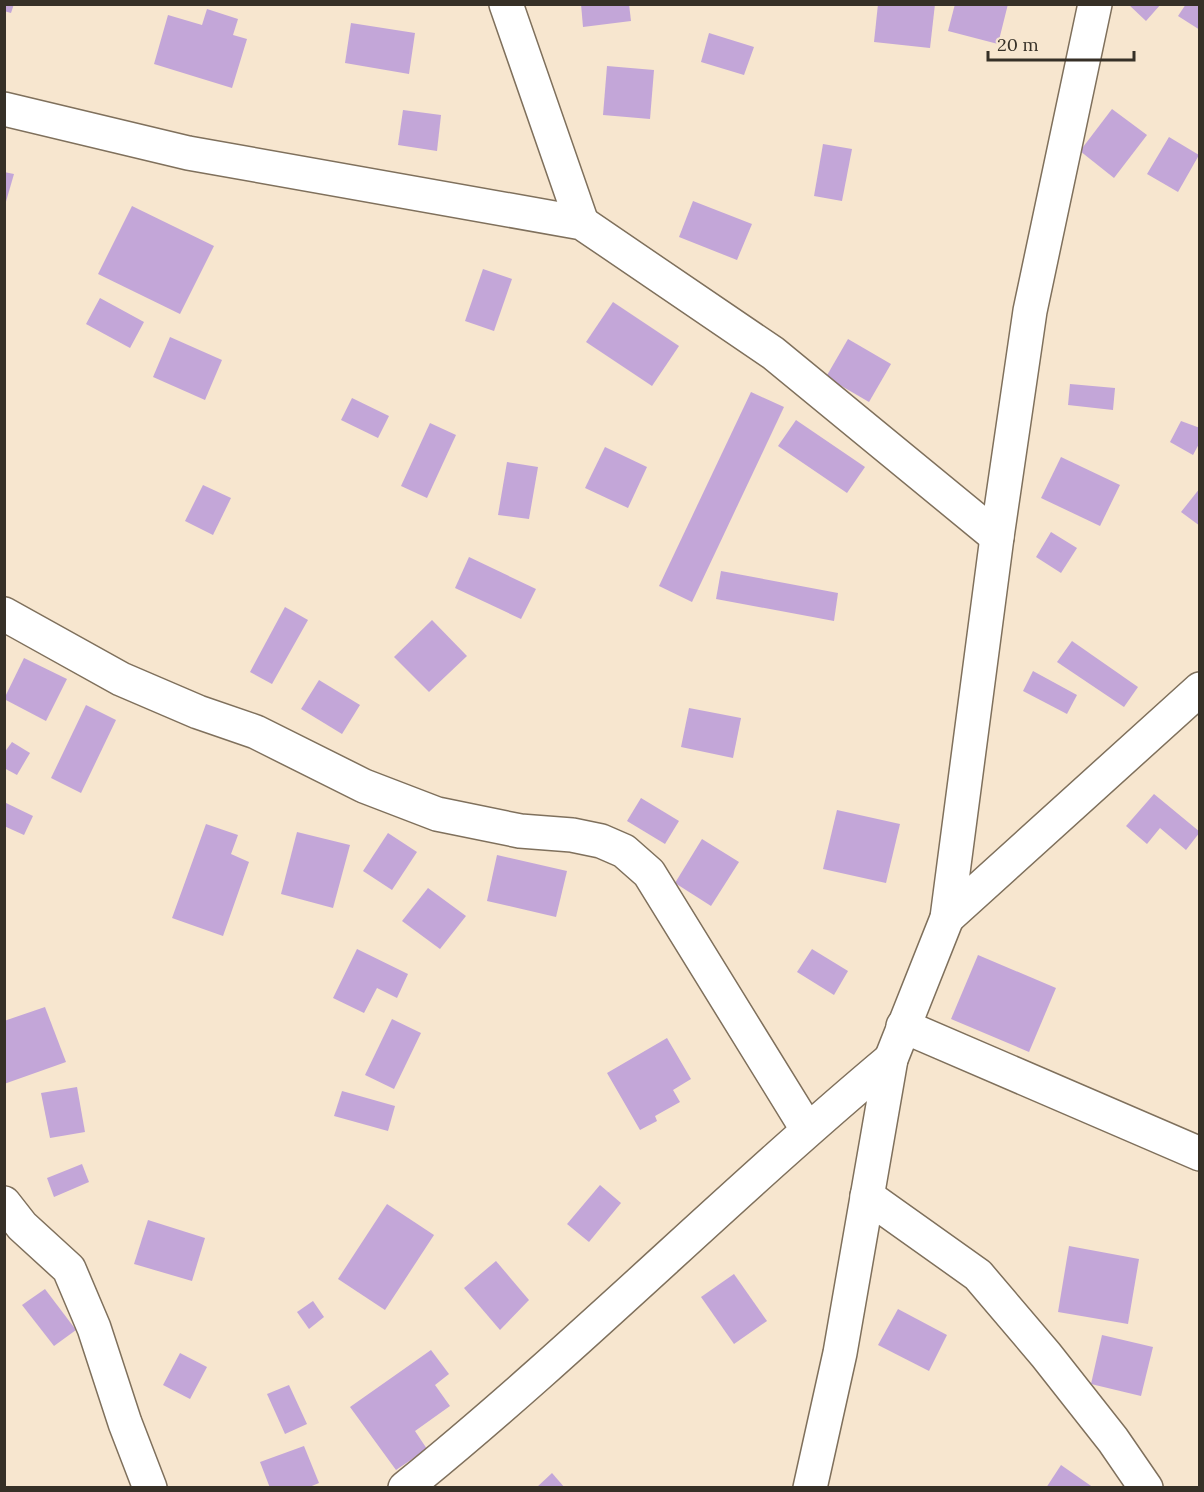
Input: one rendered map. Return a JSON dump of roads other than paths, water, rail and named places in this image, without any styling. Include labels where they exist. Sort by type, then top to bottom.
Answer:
[{"type":"street","points":[[506,4],[582,223]]},
{"type":"street","points":[[810,1488],[840,1353],[891,1059],[947,918],[997,537],[1030,311],[1095,4]]},
{"type":"street","points":[[4,110],[188,153],[582,223],[773,353],[997,537]]},
{"type":"street","points":[[4,614],[121,679],[198,712],[256,732],[364,786],[437,814],[520,831],[572,835],[602,841],[624,851],[649,873],[807,1129]]},
{"type":"street","points":[[947,918],[1200,689]]},
{"type":"street","points":[[903,1026],[1200,1154]]},
{"type":"street","points":[[405,1488],[496,1415],[807,1129],[891,1059]]},
{"type":"street","points":[[867,1196],[978,1275],[1079,1397],[1146,1488]]},
{"type":"street","points":[[4,1203],[22,1226],[69,1269],[94,1328],[125,1423],[150,1488]]}]
